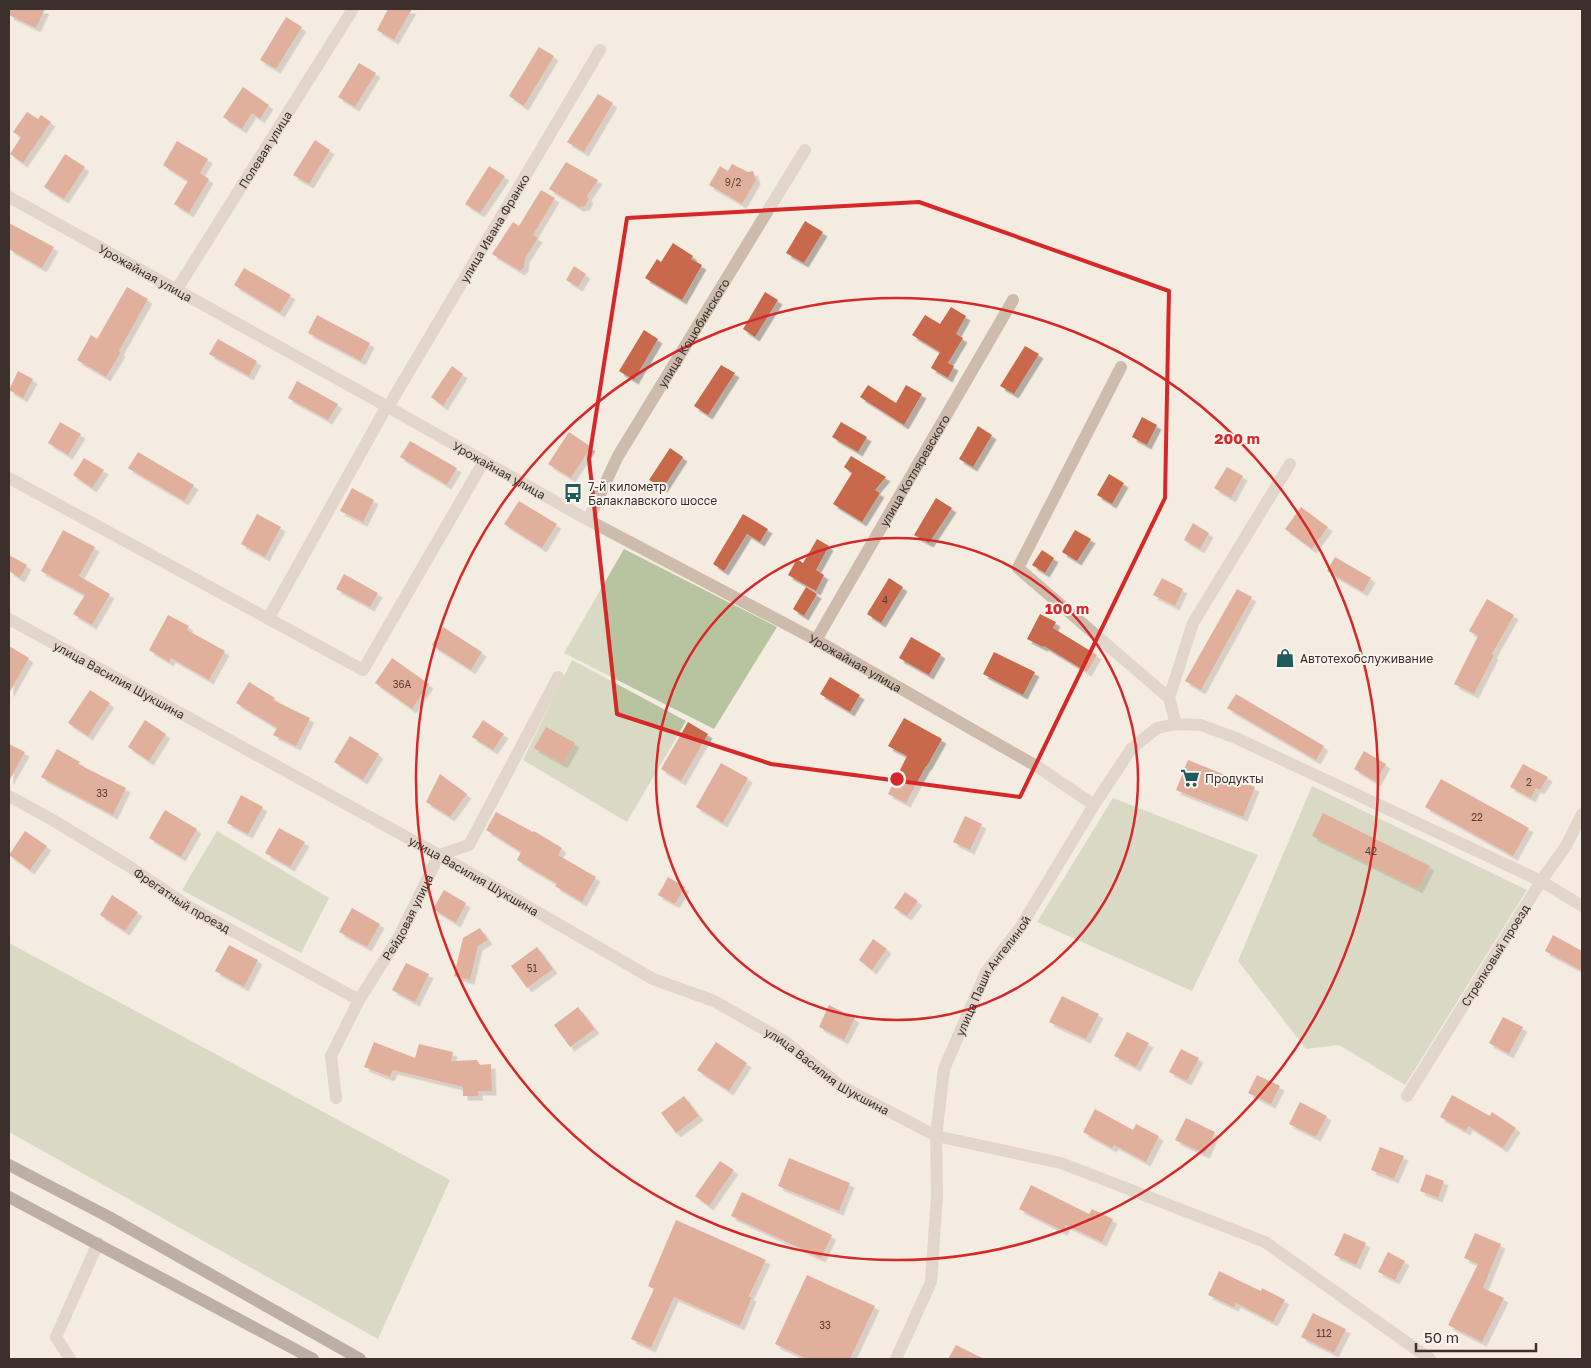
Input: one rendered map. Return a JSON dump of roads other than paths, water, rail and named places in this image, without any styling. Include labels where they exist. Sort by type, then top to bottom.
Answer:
[{"type":"main road","points":[[9,1165],[109,1217],[360,1359]]},
{"type":"main road","points":[[9,1197],[313,1359]]},
{"type":"street","name":"Полевая улица","points":[[177,289],[353,9]]},
{"type":"street","name":"улица Ивана Франко","points":[[268,619],[387,406],[600,50]]},
{"type":"street","name":"улица Коцюбинского","points":[[588,520],[618,456],[805,150]]},
{"type":"street","name":"Урожайная улица","points":[[9,197],[387,406],[588,520],[816,640],[1038,767],[1094,805]]},
{"type":"street","name":"улица Котляревского","points":[[816,640],[1013,300]]},
{"type":"street","points":[[1121,367],[1018,568],[1169,698]]},
{"type":"street","points":[[9,478],[362,670],[484,461]]},
{"type":"street","points":[[1290,464],[1193,623],[1169,698],[1176,724],[1201,725],[1236,738],[1541,881],[1582,906]]},
{"type":"street","name":"улица Василия Шукшина","points":[[9,619],[439,855],[653,979],[714,1001],[775,1036],[841,1086],[936,1136],[1061,1163],[1265,1242],[1430,1359]]},
{"type":"street","points":[[439,855],[469,845],[558,677]]},
{"type":"street","name":"улица Паши Ангелиной","points":[[896,1359],[931,1282],[937,1195],[936,1136],[944,1069],[986,972],[1020,928],[1094,805],[1131,749],[1157,728],[1176,724]]},
{"type":"street","name":"Фрегатный проезд","points":[[9,796],[60,824],[191,908],[359,1000]]},
{"type":"street","name":"Стрелковый проезд","points":[[1407,1096],[1541,881],[1566,846],[1582,814]]},
{"type":"street","name":"Рейдовая улица","points":[[336,1098],[331,1056],[359,1000],[400,935],[439,855]]},
{"type":"street","points":[[70,1359],[56,1337],[98,1243]]},
{"type":"place","name":"7-й километр Балаклавского шоссе","points":[[573,493]]},
{"type":"place","name":"Автотехобслуживание","points":[[1285,658]]},
{"type":"place","name":"Продукты","points":[[1190,778]]}]
